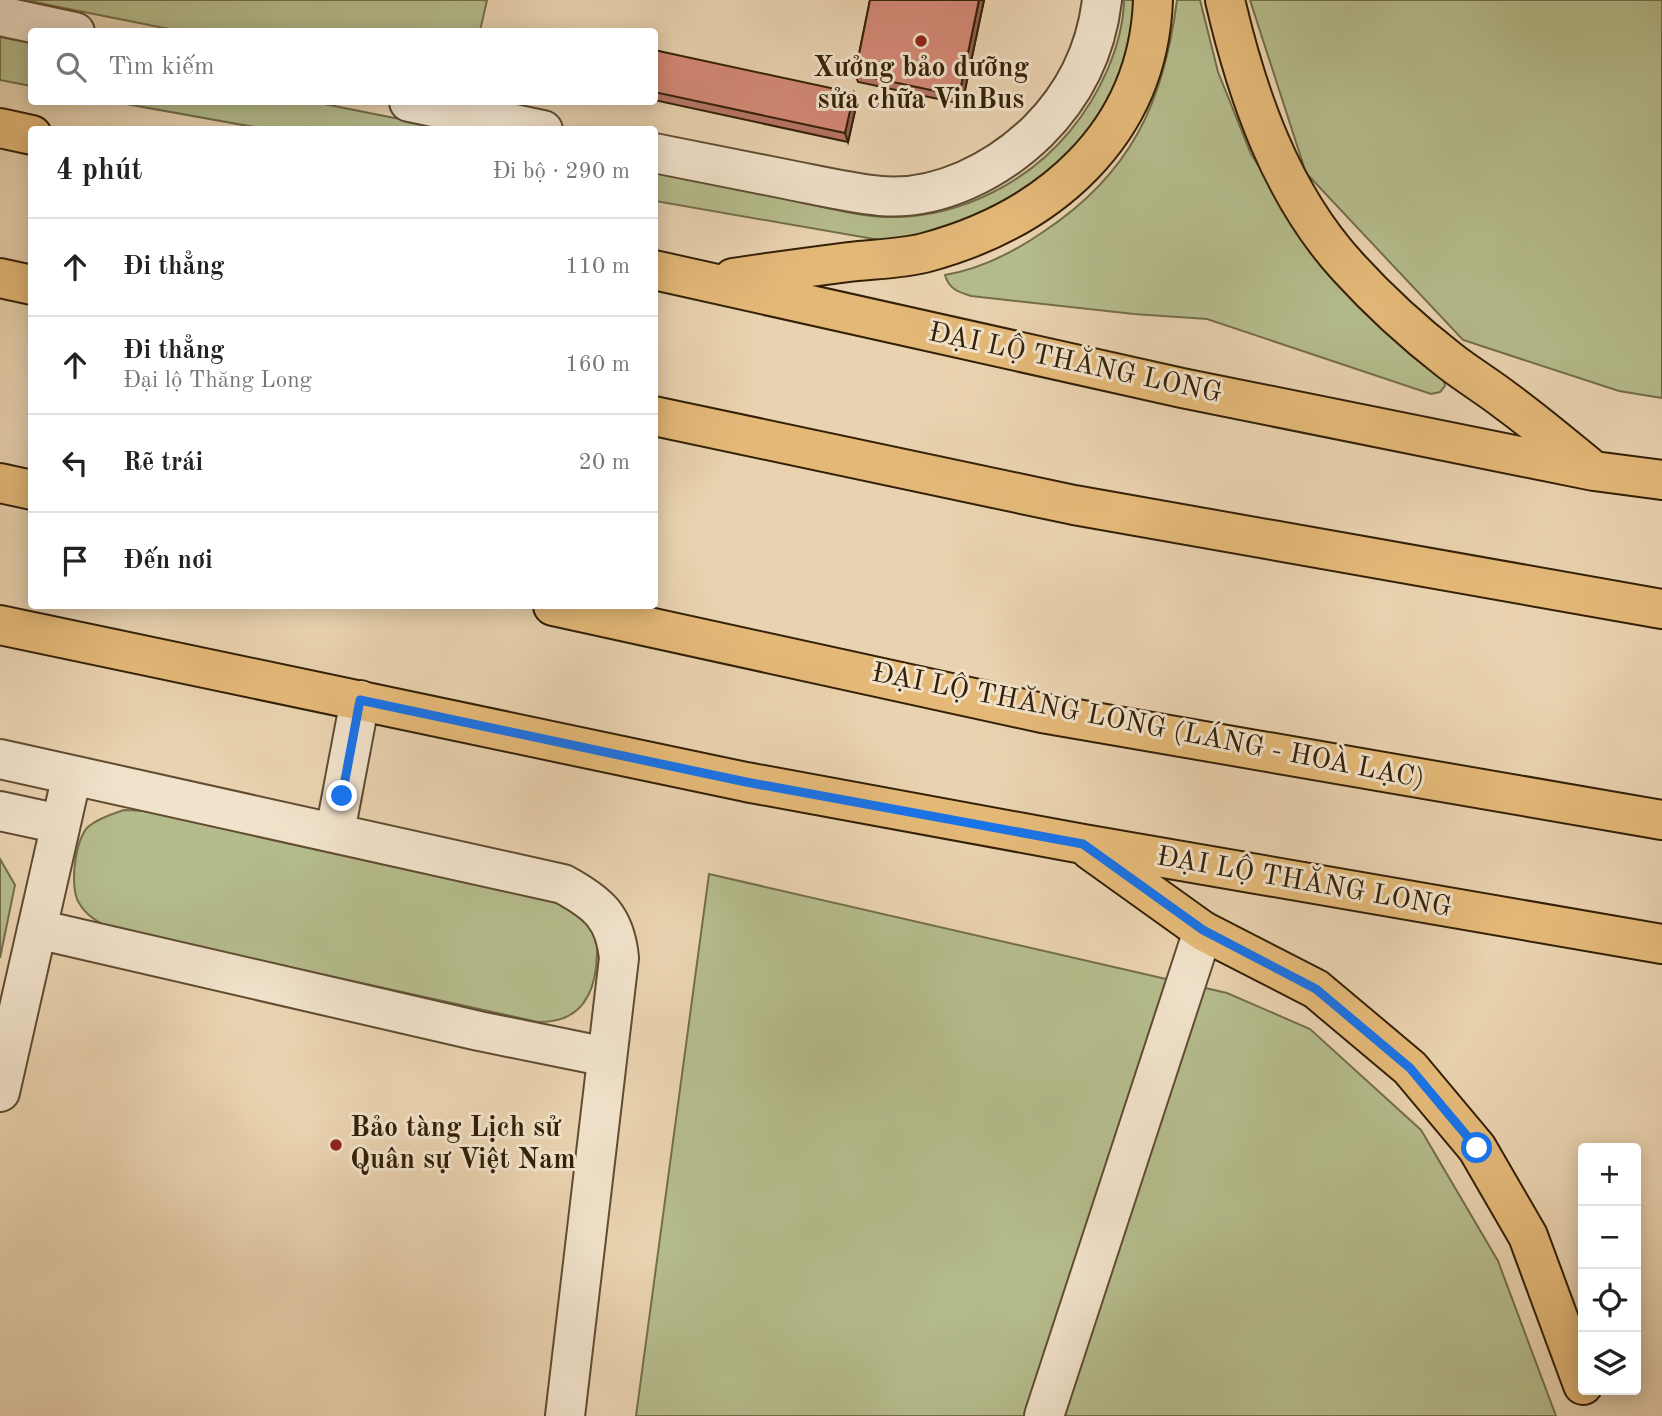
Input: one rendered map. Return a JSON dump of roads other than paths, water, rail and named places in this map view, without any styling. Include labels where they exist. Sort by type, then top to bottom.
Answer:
[{"type":"main road","points":[[706,281],[921,254],[972,238],[1051,196],[1081,169],[1115,127],[1138,83],[1152,21],[1153,0]]},
{"type":"main road","points":[[1225,0],[1249,93],[1280,163],[1311,220],[1347,267],[1395,314],[1450,361],[1506,401],[1594,471]]},
{"type":"main road","points":[[0,128],[28,134]]},
{"type":"main road","name":"ĐẠI LỘ THĂNG LONG","points":[[658,271],[1182,388],[1594,471],[1662,481]]},
{"type":"main road","points":[[0,278],[28,284]]},
{"type":"main road","points":[[658,417],[1074,505],[1662,609]]},
{"type":"main road","points":[[0,484],[28,489]]},
{"type":"main road","name":"ĐẠI LỘ THĂNG LONG (LÁNG - HOÀ LẠC)","points":[[568,609],[1042,713],[1662,820]]},
{"type":"main road","name":"ĐẠI LỘ THĂNG LONG","points":[[0,625],[746,782],[1083,844],[1662,944]]},
{"type":"main road","points":[[1083,844],[1203,930],[1316,989],[1410,1068],[1477,1148],[1528,1236],[1578,1371]]},
{"type":"main road","points":[[1587,1395],[1595,1416]]},
{"type":"street","points":[[658,154],[844,191],[882,196],[916,194],[976,177],[1003,162],[1064,103],[1092,46],[1102,0]]},
{"type":"street","points":[[0,16],[56,28]]},
{"type":"street","points":[[423,105],[524,126]]},
{"type":"street","points":[[335,832],[360,700]]},
{"type":"street","points":[[0,759],[564,884],[589,897],[604,913],[617,936],[619,958],[565,1416]]},
{"type":"street","points":[[0,1092],[72,775]]},
{"type":"street","points":[[0,811],[60,824]]},
{"type":"street","points":[[37,929],[479,1031],[607,1057]]},
{"type":"street","points":[[1044,1416],[1203,930]]},
{"type":"place","name":"Xưởng bảo dưỡng sửa chữa VinBus","points":[[921,41]]},
{"type":"place","name":"Bảo tàng Lịch sử Quân sự Việt Nam","points":[[336,1145]]}]
